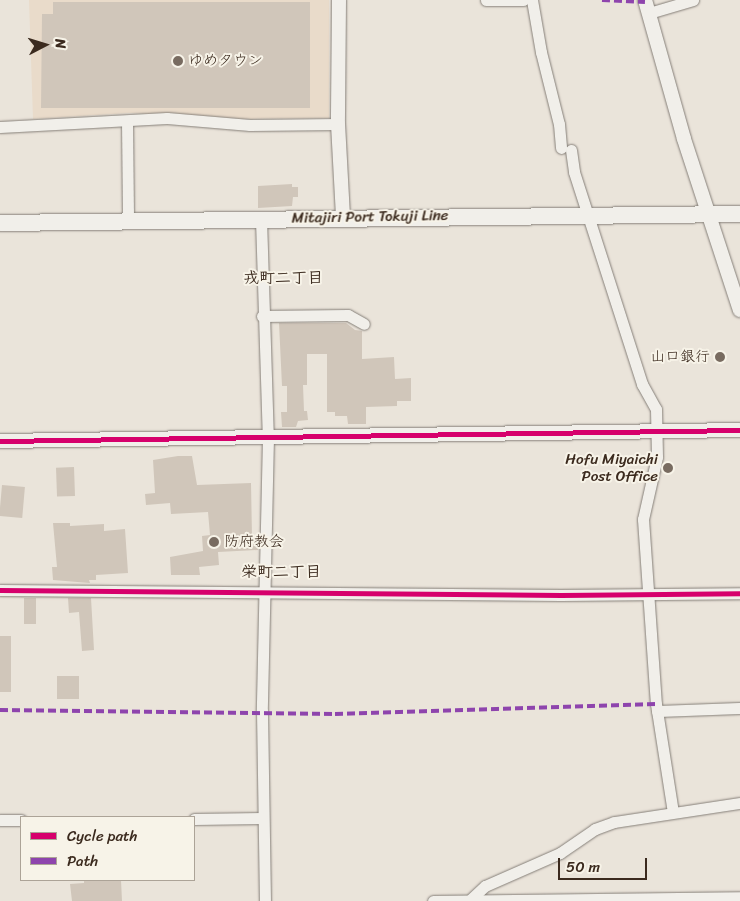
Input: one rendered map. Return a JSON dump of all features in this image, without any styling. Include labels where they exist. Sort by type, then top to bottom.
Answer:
[{"type":"main road","name":"Mitajiri Port Tokuji Line","points":[[0,223],[343,217],[740,214]]},
{"type":"street","points":[[339,0],[338,124],[343,217]]},
{"type":"street","points":[[486,0],[523,0]]},
{"type":"street","points":[[532,0],[541,52],[566,149],[589,215],[642,384],[656,409],[657,457],[642,519],[657,711],[673,812]]},
{"type":"street","points":[[693,0],[647,6],[708,213],[740,310]]},
{"type":"street","points":[[0,127],[167,118],[250,125],[338,124]]},
{"type":"street","points":[[127,120],[128,222]]},
{"type":"street","points":[[261,219],[262,316],[268,437],[264,591],[262,818],[265,901]]},
{"type":"street","points":[[262,316],[348,315],[364,324]]},
{"type":"street","points":[[0,441],[740,430]]},
{"type":"street","points":[[0,590],[552,595],[647,592],[740,593]]},
{"type":"street","points":[[657,711],[740,708]]},
{"type":"street","points":[[471,899],[485,886],[560,853],[595,829],[614,822],[740,803]]},
{"type":"street","points":[[195,819],[262,818]]},
{"type":"street","points":[[0,820],[20,820]]},
{"type":"street","points":[[433,901],[471,899],[740,897]]},
{"type":"shaded area","points":[[29,0],[329,0],[329,118],[242,119],[130,113],[33,119]]},
{"type":"building","points":[[53,2],[310,2],[310,108],[41,108],[42,14],[53,14]]},
{"type":"building","points":[[292,184],[292,187],[298,187],[298,197],[293,197],[292,206],[258,208],[258,186]]},
{"type":"building","points":[[279,323],[346,323],[355,330],[362,331],[362,359],[394,357],[395,379],[411,378],[411,401],[397,401],[397,406],[366,407],[366,424],[348,424],[347,416],[335,416],[335,412],[327,412],[327,354],[307,354],[307,385],[303,385],[304,411],[307,411],[308,420],[298,421],[296,427],[282,427],[281,412],[287,412],[287,386],[282,386]]},
{"type":"building","points":[[192,456],[197,485],[251,483],[252,537],[257,537],[258,550],[218,552],[219,565],[199,567],[200,575],[171,575],[170,557],[203,551],[202,536],[210,535],[208,512],[171,514],[170,503],[146,505],[145,494],[155,493],[153,460]]},
{"type":"building","points":[[74,467],[75,496],[57,497],[56,468]]},
{"type":"building","points":[[2,485],[25,487],[22,518],[0,516]]},
{"type":"building","points":[[53,523],[70,523],[70,526],[104,524],[104,531],[125,529],[128,573],[96,575],[96,580],[89,580],[90,583],[53,580],[52,567],[57,567]]},
{"type":"building","points":[[24,598],[36,598],[36,624],[24,624]]},
{"type":"building","points":[[68,598],[91,598],[94,650],[82,651],[79,612],[69,613]]},
{"type":"building","points":[[0,636],[11,636],[11,692],[0,692]]},
{"type":"building","points":[[57,676],[79,676],[79,699],[57,699]]},
{"type":"building","points":[[84,881],[121,881],[122,901],[72,901],[70,884],[84,883]]},
{"type":"marked path","points":[[602,0],[645,2]]},
{"type":"marked path","points":[[0,710],[335,714],[656,704]]},
{"type":"cycle path","points":[[0,441],[740,430]]},
{"type":"cycle path","points":[[0,590],[561,595],[740,593]]},
{"type":"place","name":"ゆめタウン","points":[[178,61]]},
{"type":"place","name":"山口銀行","points":[[720,357]]},
{"type":"place","name":"Hofu Miyaichi Post Office","points":[[668,468]]},
{"type":"place","name":"防府教会","points":[[214,542]]},
{"type":"district","name":"戎町二丁目","points":[[283,278]]},
{"type":"district","name":"栄町二丁目","points":[[281,572]]}]
